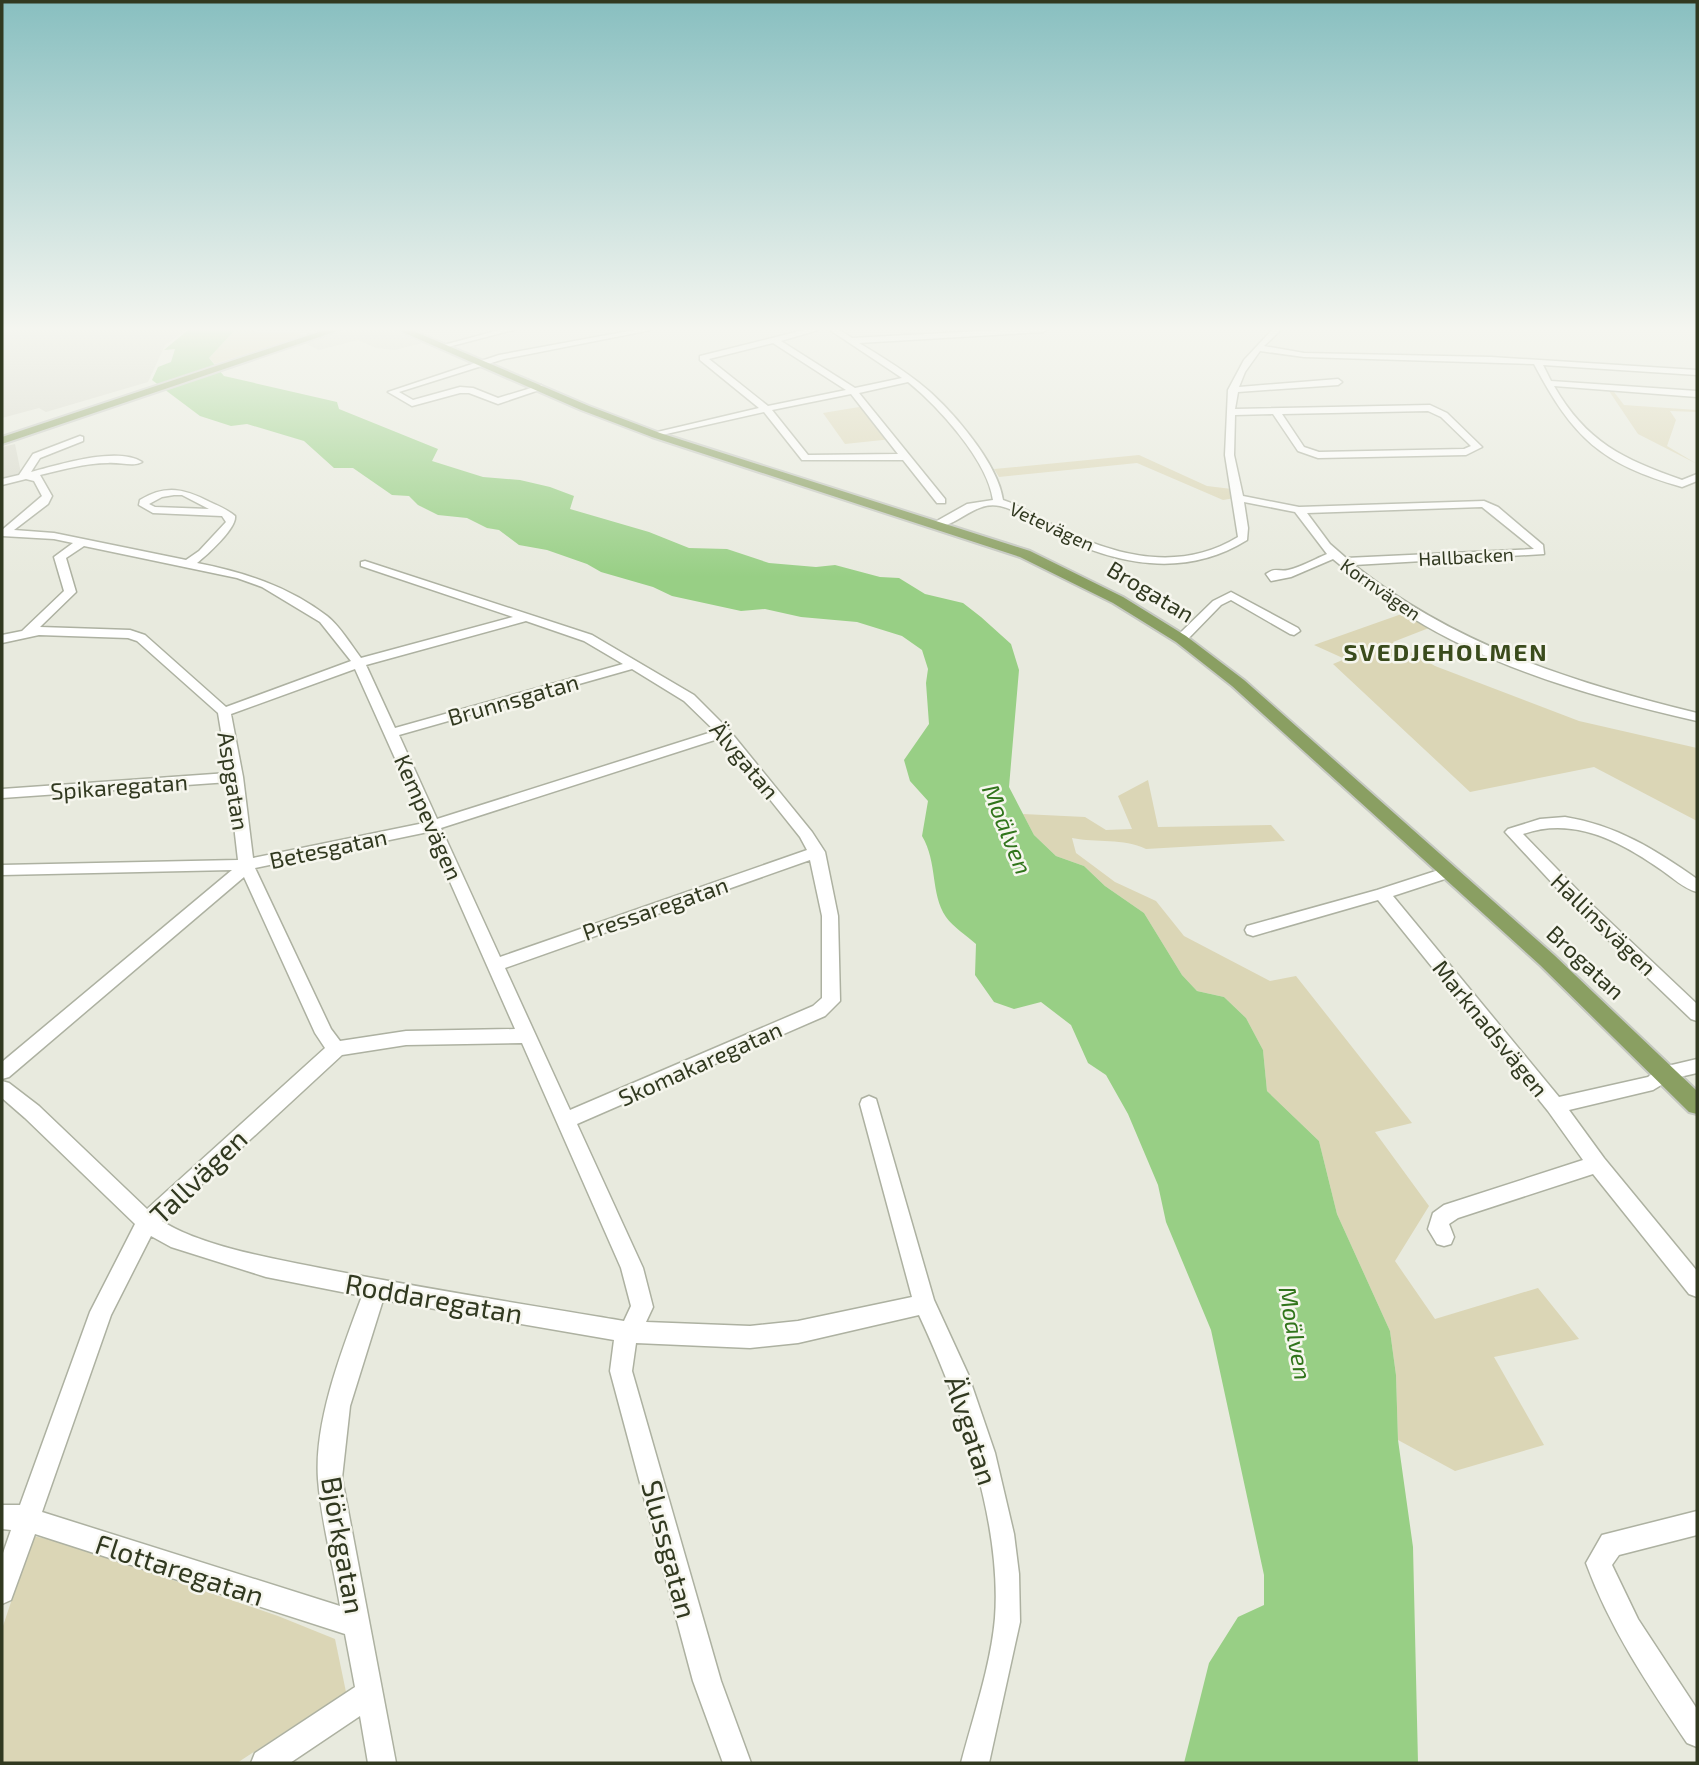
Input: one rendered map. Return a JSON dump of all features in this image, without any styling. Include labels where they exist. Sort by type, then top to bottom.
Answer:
[{"type":"main road","points":[[2,439],[80,412]]},
{"type":"main road","name":"Brogatan","points":[[601,412],[656,435],[939,524],[1025,554],[1073,575],[1181,639],[1238,683],[1547,960],[1697,1105]]},
{"type":"street","points":[[656,435],[752,412]]},
{"type":"street","points":[[769,412],[805,458],[907,457]]},
{"type":"street","points":[[870,412],[941,501]]},
{"type":"street","points":[[939,524],[971,506],[998,502],[999,493],[996,484],[968,443],[942,412]]},
{"type":"street","name":"Vetevägen","points":[[998,502],[1094,547],[1149,560],[1180,562],[1211,556],[1243,538],[1239,498],[1230,456],[1230,412]]},
{"type":"street","points":[[1276,412],[1301,449],[1318,455],[1466,452],[1477,447],[1439,412]]},
{"type":"street","points":[[1567,412],[1597,445],[1644,469],[1681,484],[1697,477]]},
{"type":"street","points":[[25,477],[36,456],[80,439]]},
{"type":"street","points":[[2,482],[93,462],[137,462]]},
{"type":"street","points":[[3,533],[44,502],[47,496],[38,478],[25,477]]},
{"type":"street","points":[[190,562],[203,553],[231,522],[230,516],[224,513],[178,491],[149,499],[144,505],[166,512],[224,513]]},
{"type":"street","points":[[1239,498],[1299,510]]},
{"type":"street","name":"Hallbacken","points":[[1287,575],[1338,559],[1540,552],[1539,547],[1494,509],[1484,504],[1299,510]]},
{"type":"street","name":"Kornvägen","points":[[1299,510],[1338,559],[1410,611],[1508,662],[1580,686],[1697,717]]},
{"type":"street","name":"Kempevägen","points":[[3,533],[54,536],[190,562],[240,575],[266,585],[324,619],[359,663],[632,1268],[642,1299],[640,1313],[629,1332]]},
{"type":"street","points":[[27,632],[70,592],[60,557],[82,542]]},
{"type":"street","name":"Älvgatan","points":[[365,564],[588,638],[689,698],[724,733],[807,835],[817,852],[828,891],[831,1000]]},
{"type":"street","points":[[1181,639],[1217,603],[1231,595],[1294,631]]},
{"type":"street","points":[[224,712],[359,663],[524,618]]},
{"type":"street","name":"Aspgatan","points":[[2,639],[27,632],[130,634],[141,638],[224,712],[236,777],[246,865],[324,1033],[336,1049]]},
{"type":"street","name":"Brunnsgatan","points":[[392,733],[635,664]]},
{"type":"street","name":"Betesgatan","points":[[2,870],[246,865],[432,826],[724,733]]},
{"type":"street","name":"Spikaregatan","points":[[2,794],[236,777]]},
{"type":"street","name":"Hallinsvägen","points":[[1697,887],[1642,850],[1596,829],[1557,822],[1542,823],[1513,832],[1584,907],[1697,1014]]},
{"type":"street","name":"Pressaregatan","points":[[494,965],[817,852]]},
{"type":"street","points":[[2,1072],[232,881],[246,865]]},
{"type":"street","points":[[1253,930],[1382,894],[1448,872]]},
{"type":"street","name":"Marknadsvägen","points":[[1382,894],[1555,1106],[1597,1164],[1697,1287]]},
{"type":"street","name":"Skomakaregatan","points":[[567,1121],[819,1011],[831,1000]]},
{"type":"street","points":[[336,1049],[396,1041],[529,1036]]},
{"type":"street","name":"Tallvägen","points":[[2,1591],[101,1312],[147,1222],[336,1049]]},
{"type":"street","points":[[1555,1106],[1653,1083],[1666,1073],[1697,1066]]},
{"type":"street","name":"Roddaregatan","points":[[2,1088],[32,1112],[147,1222],[171,1238],[267,1267],[376,1289],[629,1332],[750,1337],[798,1332],[908,1309],[923,1302]]},
{"type":"street","name":"Älvgatan","points":[[869,1104],[923,1302],[938,1331],[970,1415],[993,1493],[1003,1547],[1008,1614],[996,1682],[975,1763]]},
{"type":"street","points":[[1444,1237],[1438,1229],[1440,1219],[1451,1211],[1597,1164]]},
{"type":"street","name":"Björkgatan","points":[[376,1289],[363,1325],[330,1450],[330,1478],[382,1763]]},
{"type":"street","name":"Slussgatan","points":[[629,1332],[623,1346],[621,1371],[707,1681],[737,1763]]},
{"type":"street","name":"Flottaregatan","points":[[2,1517],[27,1518],[53,1529],[358,1625]]},
{"type":"street","points":[[1697,1524],[1611,1544],[1600,1563],[1605,1582],[1658,1676],[1697,1733]]},
{"type":"street","points":[[265,1763],[369,1694]]},
{"type":"shaded area","points":[[2,412],[23,412],[2,418]]},
{"type":"shaded area","points":[[870,412],[892,439],[845,444],[823,413]]},
{"type":"shaded area","points":[[1623,412],[1671,412],[1676,420],[1667,446],[1697,464],[1638,434]]},
{"type":"shaded area","points":[[15,444],[22,478],[2,482],[2,447]]},
{"type":"shaded area","points":[[1139,455],[1207,486],[1232,489],[1235,498],[1223,500],[1137,463],[999,477],[994,469]]},
{"type":"shaded area","points":[[1410,611],[1434,626],[1393,642],[1435,666],[1579,721],[1697,748],[1697,821],[1594,767],[1470,792],[1333,664],[1345,659],[1314,645]]},
{"type":"shaded area","points":[[1148,780],[1158,827],[1271,825],[1285,841],[1146,849],[1128,843],[1072,838],[1076,853],[1115,882],[1156,901],[1184,936],[1270,981],[1296,976],[1412,1123],[1375,1132],[1429,1206],[1395,1261],[1435,1319],[1538,1288],[1579,1339],[1494,1357],[1544,1445],[1455,1471],[1398,1440],[1396,1375],[1390,1331],[1337,1214],[1319,1141],[1267,1091],[1263,1050],[1246,1018],[1224,997],[1197,991],[1182,975],[1144,913],[1105,886],[1084,866],[1056,856],[1034,835],[1023,814],[1085,817],[1106,830],[1132,829],[1118,796]]},
{"type":"shaded area","points":[[33,1536],[61,1542],[278,1616],[335,1639],[346,1692],[237,1763],[2,1763],[2,1629]]},
{"type":"water","name":"Moälven","points":[[195,412],[347,412],[438,449],[432,461],[483,477],[520,480],[550,487],[574,496],[570,509],[649,532],[689,548],[727,549],[769,563],[816,567],[835,565],[880,577],[899,578],[925,594],[963,603],[1011,644],[1019,670],[1009,787],[1034,835],[1056,856],[1084,866],[1105,886],[1144,913],[1182,975],[1197,991],[1224,997],[1246,1018],[1263,1050],[1267,1091],[1319,1141],[1337,1214],[1390,1331],[1396,1375],[1398,1440],[1413,1547],[1418,1763],[1184,1763],[1209,1663],[1238,1617],[1264,1605],[1264,1575],[1211,1330],[1166,1222],[1158,1185],[1128,1114],[1106,1075],[1088,1063],[1071,1025],[1041,1002],[1014,1009],[994,1002],[975,975],[976,944],[952,924],[941,908],[930,857],[922,836],[928,801],[910,781],[904,760],[929,724],[926,683],[928,669],[922,650],[902,636],[857,622],[801,617],[765,609],[741,611],[672,596],[547,550],[519,545],[499,530],[487,528],[467,518],[438,515],[418,505],[409,496],[392,495],[353,468],[334,468],[304,441],[247,424],[231,426]]},
{"type":"district","name":"SVEDJEHOLMEN","points":[[1446,651]]}]
